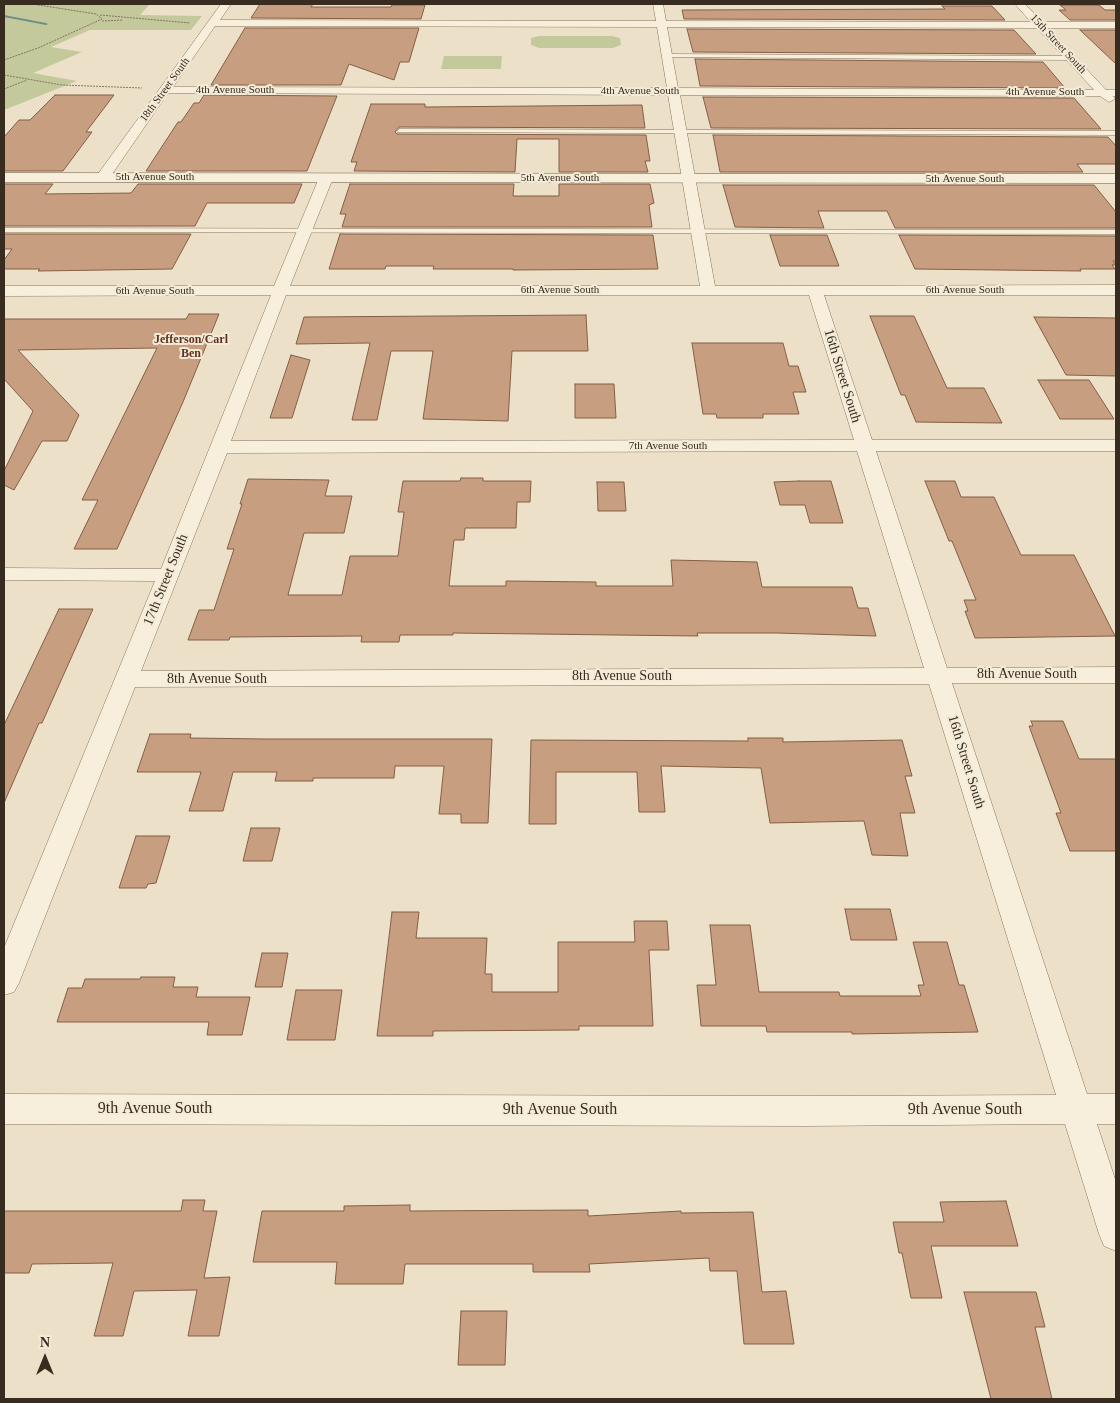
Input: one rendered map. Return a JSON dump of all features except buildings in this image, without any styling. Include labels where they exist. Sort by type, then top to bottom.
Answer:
[{"type":"street","name":"18th Street South","points":[[103,177],[226,4]]},
{"type":"street","points":[[658,4],[708,289]]},
{"type":"street","name":"15th Street South","points":[[1020,4],[1116,106]]},
{"type":"street","points":[[212,23],[1116,25]]},
{"type":"street","name":"4th Avenue South","points":[[164,90],[1116,92]]},
{"type":"street","name":"5th Avenue South","points":[[4,177],[1116,180]]},
{"type":"street","name":"17th Street South","points":[[4,983],[326,178]]},
{"type":"street","name":"16th Street South","points":[[815,290],[1116,1234]]},
{"type":"street","name":"6th Avenue South","points":[[4,291],[1116,290]]},
{"type":"street","name":"7th Avenue South","points":[[220,447],[1116,446]]},
{"type":"street","points":[[4,574],[167,575]]},
{"type":"street","name":"8th Avenue South","points":[[127,679],[939,674],[1116,675]]},
{"type":"street","name":"9th Avenue South","points":[[4,1109],[785,1111],[1116,1109]]},
{"type":"lane","points":[[666,56],[1070,58]]},
{"type":"lane","points":[[398,132],[1116,133]]},
{"type":"lane","points":[[4,230],[1116,232]]},
{"type":"path","points":[[32,4],[133,19],[212,23]]},
{"type":"path","points":[[96,14],[102,19],[101,21]]},
{"type":"path","points":[[4,60],[101,21],[133,19]]},
{"type":"path","points":[[4,75],[78,87],[146,88]]},
{"type":"path","points":[[4,89],[28,80]]},
{"type":"green space","points":[[4,4],[150,4],[140,15],[202,16],[191,30],[90,30],[51,47],[82,52],[33,73],[77,81],[4,110]]},
{"type":"green space","points":[[539,36],[612,36],[620,38],[621,45],[613,48],[539,48],[531,45],[531,38]]},
{"type":"green space","points":[[444,56],[502,56],[501,69],[441,69]]},
{"type":"waterway","points":[[4,16],[46,24]]},
{"type":"district","name":"Jefferson/Carl Ben","points":[[191,347]]}]
